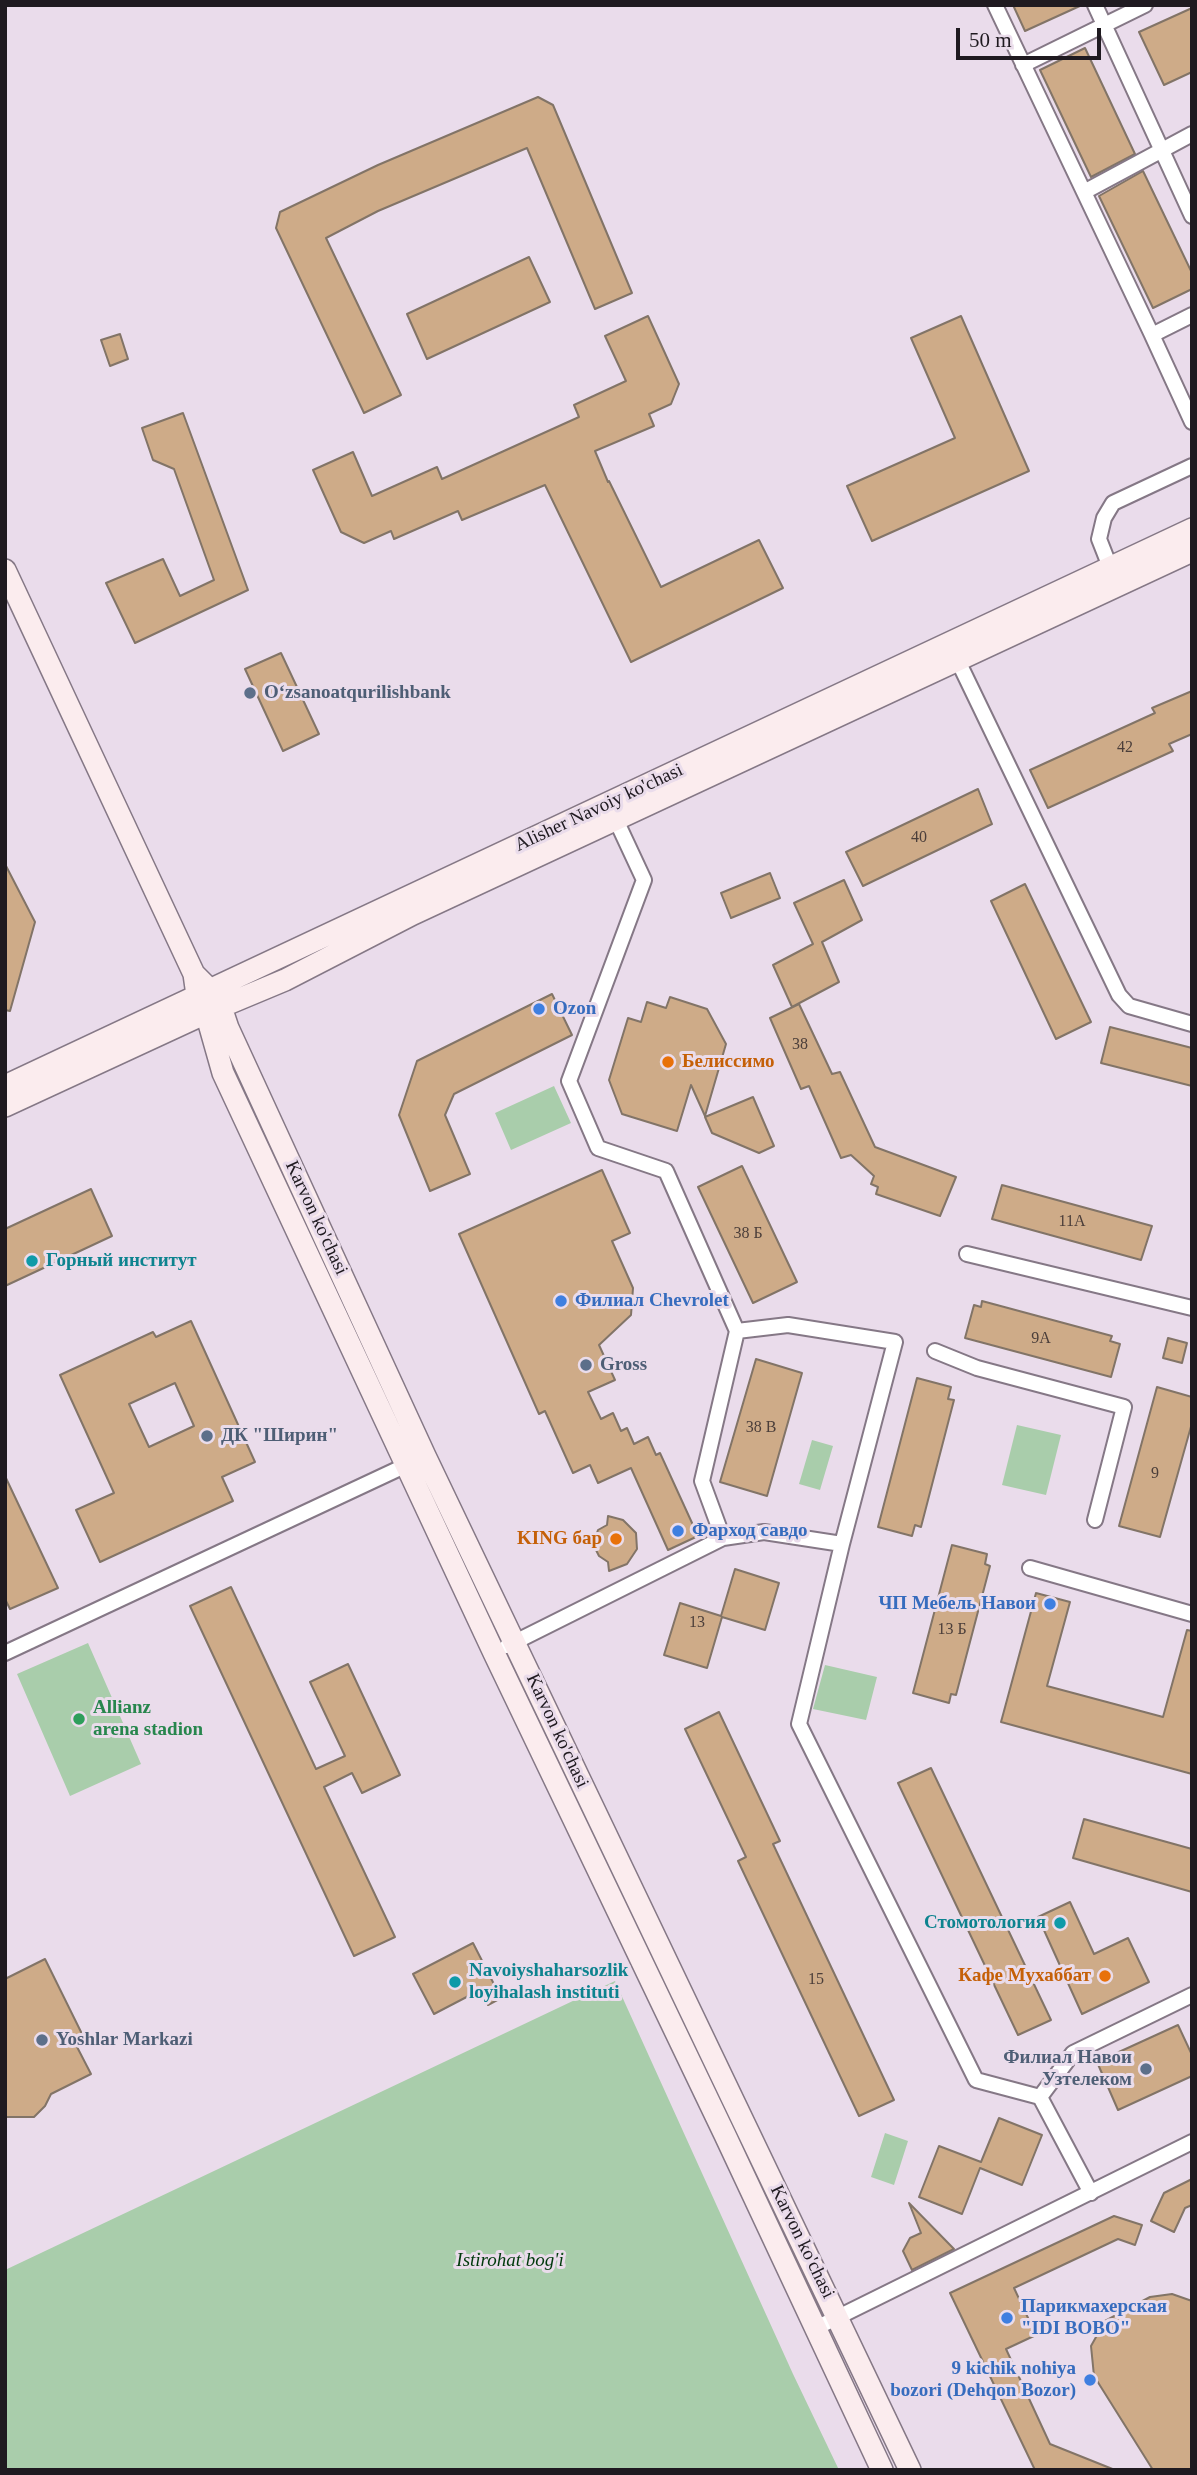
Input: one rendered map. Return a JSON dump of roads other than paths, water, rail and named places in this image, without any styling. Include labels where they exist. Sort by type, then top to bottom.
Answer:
[{"type":"main road","name":"Alisher Navoiy ko'chasi","points":[[5,1106],[209,1001],[1192,529]]},
{"type":"main road","name":"Alisher Navoiy ko'chasi","points":[[5,1086],[209,1001],[285,980],[413,914],[1192,551]]},
{"type":"main road","points":[[5,570],[209,1001],[223,1073],[881,2470]]},
{"type":"main road","name":"Karvon ko'chasi","points":[[209,1001],[228,1028],[425,1456],[910,2470]]},
{"type":"street","points":[[995,5],[1192,422]]},
{"type":"street","points":[[1096,5],[1192,216]]},
{"type":"street","points":[[1023,65],[1145,5]]},
{"type":"street","points":[[1084,192],[1192,134]]},
{"type":"street","points":[[1152,335],[1192,315]]},
{"type":"street","points":[[1110,567],[1099,539],[1104,518],[1113,503],[1192,466]]},
{"type":"street","points":[[958,661],[1119,995],[1129,1006],[1192,1024]]},
{"type":"street","points":[[616,820],[645,880],[569,1082],[598,1148],[666,1171],[737,1331],[702,1481],[723,1538]]},
{"type":"street","points":[[967,1254],[1192,1308]]},
{"type":"street","points":[[737,1331],[788,1325],[895,1342],[842,1544],[799,1724],[976,2080],[1040,2096],[1091,2193]]},
{"type":"street","points":[[935,1351],[977,1368],[1124,1407],[1095,1520]]},
{"type":"street","points":[[5,1653],[425,1456]]},
{"type":"street","points":[[494,1653],[723,1538],[764,1532],[842,1544]]},
{"type":"street","points":[[1030,1568],[1192,1614]]},
{"type":"street","points":[[1040,2096],[1073,2053],[1192,1995]]},
{"type":"street","points":[[816,2328],[1192,2142]]},
{"type":"place","name":"Oʻzsanoatqurilishbank","points":[[250,693]]},
{"type":"place","name":"Ozon","points":[[539,1009]]},
{"type":"place","name":"Белиссимо","points":[[668,1062]]},
{"type":"place","name":"Горный институт","points":[[32,1261]]},
{"type":"place","name":"Филиал Chevrolet","points":[[561,1301]]},
{"type":"place","name":"Gross","points":[[586,1365]]},
{"type":"place","name":"ДК \"Ширин\"","points":[[207,1436]]},
{"type":"place","name":"Фарход савдо","points":[[678,1531]]},
{"type":"place","name":"KING бар","points":[[616,1539]]},
{"type":"place","name":"ЧП Мебель Навои","points":[[1050,1604]]},
{"type":"place","name":"Allianz arena stadion","points":[[79,1719]]},
{"type":"place","name":"Стомотология","points":[[1060,1923]]},
{"type":"place","name":"Кафе Мухаббат","points":[[1105,1976]]},
{"type":"place","name":"Navoiyshaharsozlik loyihalash instituti","points":[[455,1982]]},
{"type":"place","name":"Yoshlar Markazi","points":[[42,2040]]},
{"type":"place","name":"Филиал Навои Узтелеком","points":[[1146,2069]]},
{"type":"place","name":"Парикмахерская \"IDI BOBO\"","points":[[1007,2318]]},
{"type":"place","name":"9 kichik nohiya bozori (Dehqon Bozor)","points":[[1090,2380]]},
{"type":"park label","name":"Istirohat bog'i","points":[[510,2261]]}]
